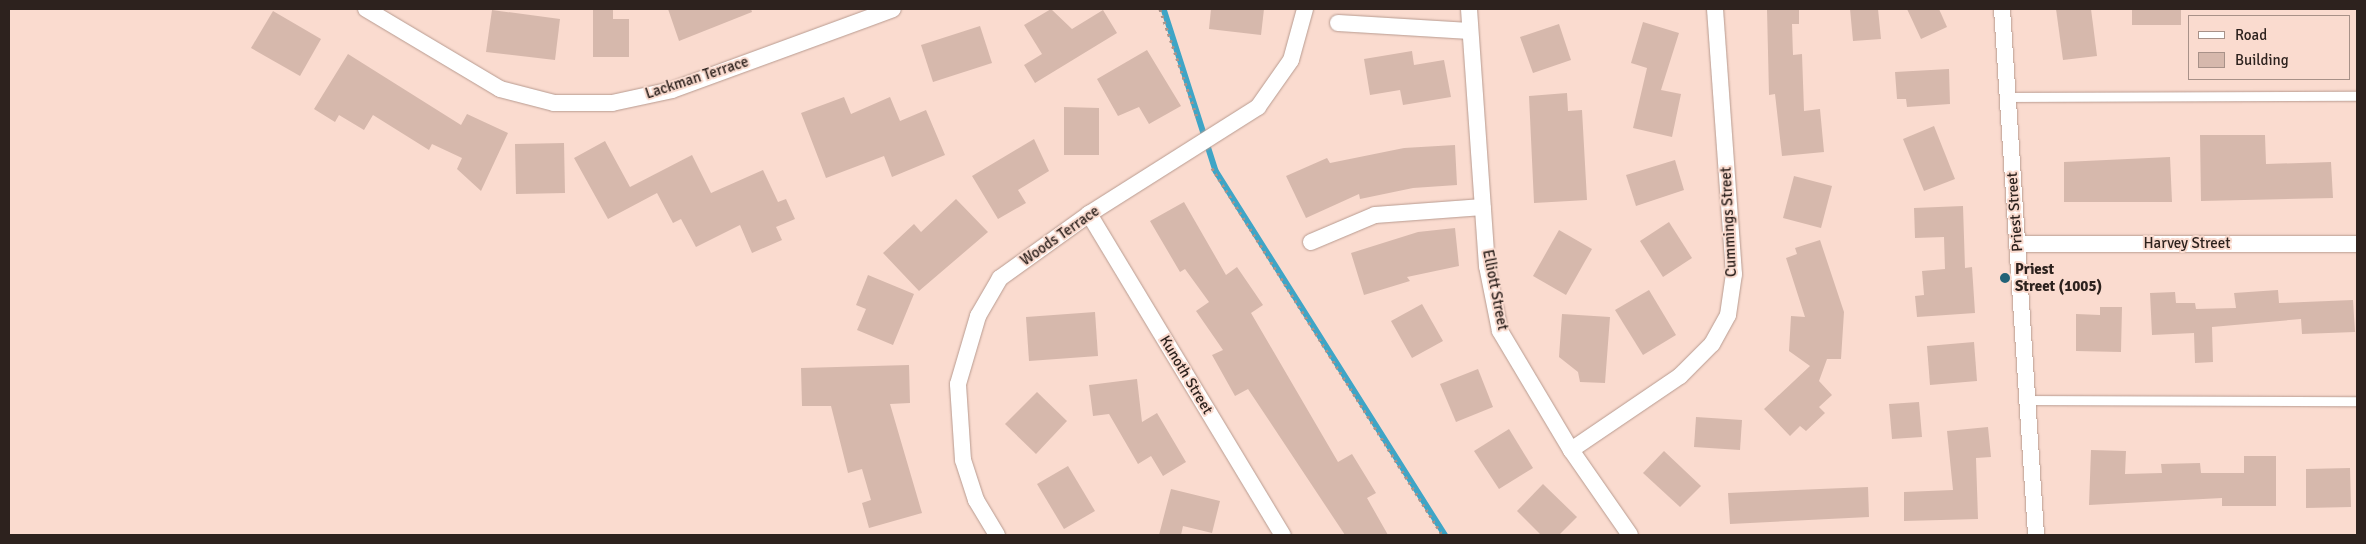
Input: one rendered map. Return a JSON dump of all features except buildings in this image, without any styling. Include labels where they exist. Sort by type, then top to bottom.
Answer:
[{"type":"street","name":"Lackman Terrace","points":[[366,9],[393,15],[500,89],[554,103],[612,104],[672,90],[893,9]]},
{"type":"street","name":"Woods Terrace","points":[[997,535],[976,500],[962,460],[958,384],[966,348],[978,316],[1000,278],[1089,214],[1258,107],[1291,60],[1305,9]]},
{"type":"street","name":"Elliott Street","points":[[1469,9],[1487,266],[1500,331],[1571,450],[1630,535]]},
{"type":"street","name":"Cummings Street","points":[[1571,450],[1680,376],[1712,344],[1728,315],[1734,274],[1715,9]]},
{"type":"street","name":"Priest Street","points":[[2002,9],[2006,97],[2036,535]]},
{"type":"street","points":[[1338,23],[1470,30]]},
{"type":"street","points":[[1311,242],[1375,215],[1483,207]]},
{"type":"street","name":"Kunoth Street","points":[[1089,214],[1283,535]]},
{"type":"street","name":"Harvey Street","points":[[2017,244],[2357,244]]},
{"type":"lane","points":[[2006,97],[2357,96]]},
{"type":"lane","points":[[2026,400],[2357,401]]},
{"type":"path","points":[[1160,9],[1198,120]]},
{"type":"path","points":[[1212,168],[1442,535]]},
{"type":"waterway","points":[[1164,9],[1216,171],[1445,535]]},
{"type":"place","name":"Priest Street (1005)","points":[[2005,278]]}]
